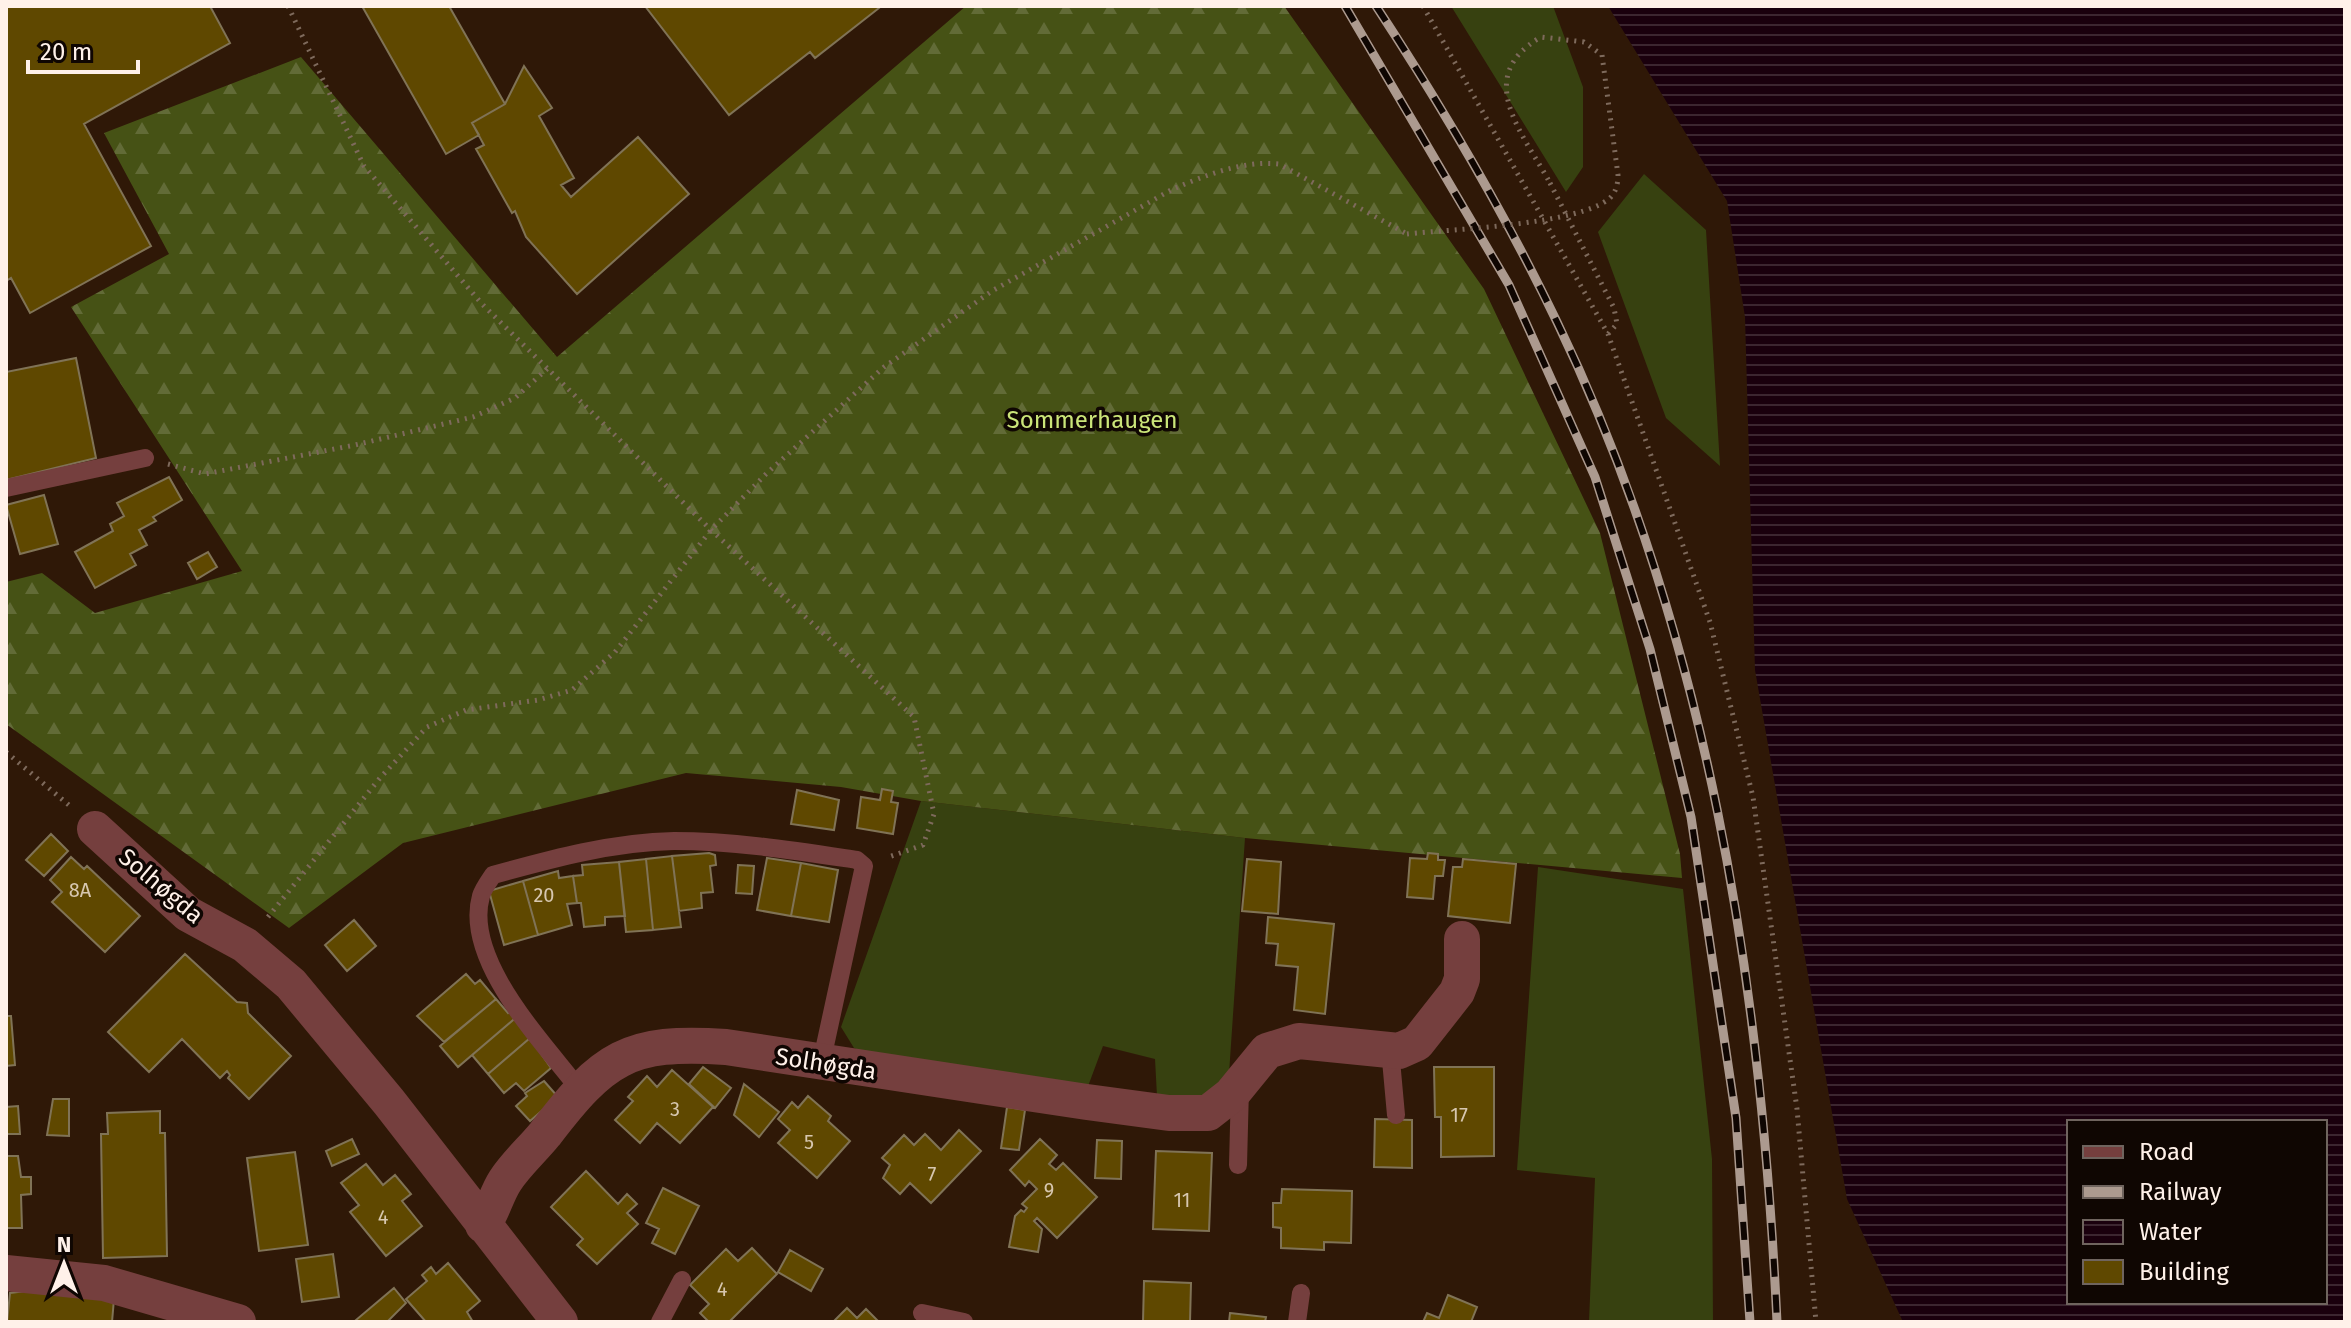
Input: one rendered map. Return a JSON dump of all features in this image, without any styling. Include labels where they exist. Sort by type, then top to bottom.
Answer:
[{"type":"street","name":"Solhøgda","points":[[95,829],[188,914],[245,945],[291,984],[389,1102],[560,1322]]},
{"type":"street","name":"Solhøgda","points":[[483,1225],[505,1182],[579,1089],[600,1070],[626,1055],[653,1048],[726,1047],[821,1064],[1169,1113],[1208,1113],[1241,1084],[1267,1051],[1299,1041],[1399,1051],[1408,1048],[1439,1019],[1462,979],[1462,939]]},
{"type":"street","points":[[6,1273],[104,1283],[238,1322]]},
{"type":"lane","points":[[6,488],[145,458]]},
{"type":"lane","points":[[579,1089],[497,981],[481,935],[481,897],[493,875],[620,846],[672,841],[749,845],[857,860],[864,866],[821,1064]]},
{"type":"lane","points":[[1380,1049],[1391,1060],[1396,1115]]},
{"type":"lane","points":[[1238,1165],[1241,1084]]},
{"type":"lane","points":[[660,1322],[682,1280]]},
{"type":"lane","points":[[1297,1322],[1301,1293]]},
{"type":"lane","points":[[922,1313],[964,1322]]},
{"type":"path","points":[[288,6],[364,166],[482,304],[711,530],[914,717],[934,814],[923,845],[864,866]]},
{"type":"path","points":[[1423,6],[1608,334],[1710,622],[1753,797],[1797,1109],[1816,1322]]},
{"type":"path","points":[[245,945],[380,778],[427,727],[466,710],[538,700],[572,690],[615,652],[711,530],[838,409],[928,334],[1059,252],[1197,178],[1265,162],[1279,164],[1407,234],[1578,213],[1611,197],[1618,175],[1602,55],[1584,42],[1541,37],[1515,56],[1505,86],[1507,105],[1550,183],[1614,308],[1617,324],[1608,334]]},
{"type":"path","points":[[145,458],[205,474],[355,445],[473,417],[515,398],[548,368]]},
{"type":"path","points":[[6,752],[95,829]]},
{"type":"green space","name":"Sommerhaugen","points":[[966,6],[1284,6],[1484,289],[1600,533],[1680,854],[1682,878],[1245,838],[921,801],[841,787],[686,773],[403,843],[289,928],[6,724],[6,582],[42,573],[95,613],[242,571],[71,307],[169,254],[104,133],[301,57],[557,357]]},
{"type":"green space","points":[[1451,6],[1553,6],[1583,87],[1583,167],[1566,192]]},
{"type":"green space","points":[[1644,174],[1706,230],[1720,466],[1666,418],[1598,232]]},
{"type":"green space","points":[[921,801],[1245,838],[1229,1074],[1212,1097],[1157,1096],[1155,1059],[1103,1046],[1087,1089],[881,1059],[854,1048],[841,1027]]},
{"type":"green space","points":[[1538,867],[1683,889],[1712,1159],[1713,1322],[1589,1322],[1595,1178],[1517,1170]]},
{"type":"water","points":[[1608,6],[2345,6],[2345,1322],[1903,1322],[1847,1199],[1755,670],[1745,317],[1727,201]]},
{"type":"building","points":[[6,6],[210,6],[230,43],[84,124],[151,246],[30,313],[11,278],[6,281]]},
{"type":"building","points":[[362,6],[449,6],[505,104],[472,123],[479,135],[446,154]]},
{"type":"building","points":[[645,6],[879,8],[815,58],[810,52],[729,115]]},
{"type":"building","points":[[524,66],[552,108],[539,116],[574,178],[561,185],[571,197],[638,137],[689,194],[577,294],[526,237],[515,211],[512,213],[476,149],[484,145],[472,123],[505,104]]},
{"type":"building","points":[[76,358],[96,458],[6,480],[6,372]]},
{"type":"building","points":[[169,477],[182,500],[153,517],[156,521],[139,530],[147,545],[130,554],[136,565],[95,588],[75,552],[113,531],[110,524],[124,516],[117,503]]},
{"type":"building","points":[[44,495],[58,544],[20,554],[6,505]]},
{"type":"building","points":[[208,552],[217,567],[197,579],[188,563]]},
{"type":"building","points":[[882,789],[893,791],[891,802],[898,803],[893,834],[857,828],[861,797],[880,800]]},
{"type":"building","points":[[797,790],[839,800],[834,830],[791,824]]},
{"type":"building","points":[[51,834],[68,851],[44,876],[26,860]]},
{"type":"building","points":[[1428,853],[1438,854],[1438,860],[1445,860],[1443,876],[1435,876],[1433,899],[1407,897],[1410,858],[1427,859]]},
{"type":"building","points":[[715,855],[716,865],[710,866],[713,892],[701,893],[702,908],[679,911],[672,856]]},
{"type":"building","points":[[672,856],[681,927],[653,930],[646,859]]},
{"type":"building","points":[[71,857],[84,869],[87,866],[140,916],[105,952],[52,902],[62,892],[50,880]]},
{"type":"building","points":[[767,858],[801,863],[791,916],[757,910]]},
{"type":"building","points":[[646,859],[653,930],[626,932],[619,862]]},
{"type":"building","points":[[1247,859],[1281,862],[1278,914],[1242,911]]},
{"type":"building","points":[[1463,859],[1516,864],[1510,923],[1448,916],[1453,867],[1462,867]]},
{"type":"building","points":[[619,862],[625,916],[605,917],[605,925],[584,927],[573,876],[583,875],[582,865]]},
{"type":"building","points":[[801,863],[838,870],[829,922],[791,916]]},
{"type":"building","points":[[738,865],[754,866],[752,894],[736,893]]},
{"type":"building","points":[[558,871],[559,878],[573,876],[577,903],[567,904],[572,925],[538,935],[523,881]]},
{"type":"building","points":[[523,881],[538,935],[504,945],[489,891]]},
{"type":"building","points":[[1268,917],[1334,924],[1325,1014],[1294,1010],[1298,967],[1276,965],[1278,944],[1266,943]]},
{"type":"building","points":[[354,920],[376,946],[347,971],[325,945]]},
{"type":"building","points":[[185,954],[237,1002],[247,1003],[248,1013],[291,1056],[249,1099],[228,1078],[230,1075],[227,1071],[220,1078],[182,1039],[149,1072],[108,1032]]},
{"type":"building","points":[[466,974],[475,984],[480,980],[496,999],[444,1042],[417,1016]]},
{"type":"building","points":[[496,999],[508,1013],[513,1008],[519,1015],[458,1067],[440,1046]]},
{"type":"building","points":[[519,1015],[530,1038],[488,1074],[472,1055]]},
{"type":"building","points":[[6,1016],[11,1016],[15,1065],[6,1066]]},
{"type":"building","points":[[530,1038],[551,1068],[524,1091],[516,1083],[504,1093],[488,1074]]},
{"type":"building","points":[[703,1067],[731,1088],[715,1108],[689,1084]]},
{"type":"building","points":[[1434,1067],[1494,1067],[1494,1156],[1441,1157],[1441,1117],[1435,1117]]},
{"type":"building","points":[[672,1070],[713,1107],[680,1143],[657,1123],[640,1143],[615,1120],[633,1101],[628,1097],[647,1076],[657,1087]]},
{"type":"building","points":[[544,1081],[558,1097],[530,1121],[516,1106],[527,1096],[525,1093]]},
{"type":"building","points":[[744,1084],[779,1112],[759,1137],[734,1115]]},
{"type":"building","points":[[808,1096],[831,1116],[828,1121],[850,1141],[817,1178],[778,1143],[790,1130],[778,1119],[792,1102],[798,1108]]},
{"type":"building","points":[[53,1099],[69,1099],[69,1136],[47,1135]]},
{"type":"building","points":[[18,1106],[20,1134],[6,1134],[6,1107]]},
{"type":"building","points":[[1007,1107],[1025,1110],[1019,1150],[1001,1148]]},
{"type":"building","points":[[160,1111],[160,1133],[165,1133],[167,1256],[103,1258],[101,1134],[108,1134],[107,1113]]},
{"type":"building","points":[[1375,1119],[1412,1120],[1412,1168],[1374,1167]]},
{"type":"building","points":[[959,1130],[981,1151],[931,1203],[910,1183],[900,1194],[883,1178],[890,1165],[882,1158],[904,1135],[914,1145],[925,1134],[941,1150]]},
{"type":"building","points":[[352,1139],[359,1154],[332,1166],[326,1151]]},
{"type":"building","points":[[1040,1139],[1057,1155],[1049,1164],[1056,1170],[1063,1163],[1097,1197],[1057,1238],[1037,1218],[1034,1221],[1042,1229],[1038,1252],[1009,1247],[1015,1216],[1021,1210],[1024,1212],[1027,1208],[1022,1204],[1037,1189],[1029,1181],[1025,1186],[1010,1170]]},
{"type":"building","points":[[1097,1140],[1122,1141],[1121,1179],[1095,1178]]},
{"type":"building","points":[[1156,1151],[1212,1153],[1209,1231],[1153,1229]]},
{"type":"building","points":[[295,1152],[308,1245],[259,1251],[247,1158]]},
{"type":"building","points":[[6,1156],[18,1156],[21,1177],[31,1177],[31,1194],[21,1195],[22,1228],[6,1228]]},
{"type":"building","points":[[366,1164],[383,1185],[395,1175],[411,1194],[402,1201],[422,1226],[386,1256],[350,1212],[359,1205],[341,1183]]},
{"type":"building","points":[[586,1171],[618,1204],[627,1194],[637,1204],[627,1213],[638,1224],[597,1264],[577,1245],[583,1239],[551,1207]]},
{"type":"building","points":[[663,1188],[699,1206],[675,1254],[652,1243],[659,1229],[646,1223]]},
{"type":"building","points":[[1282,1189],[1352,1191],[1351,1243],[1324,1242],[1324,1250],[1281,1248],[1281,1228],[1273,1227],[1273,1203],[1281,1203]]},
{"type":"building","points":[[752,1248],[777,1274],[729,1322],[709,1322],[700,1313],[709,1304],[690,1285],[726,1249],[738,1261]]},
{"type":"building","points":[[790,1250],[823,1269],[811,1291],[778,1272]]},
{"type":"building","points":[[333,1254],[339,1297],[302,1302],[296,1259]]},
{"type":"building","points":[[448,1263],[480,1301],[467,1312],[473,1322],[426,1322],[406,1299],[427,1281],[422,1275],[431,1267],[436,1274]]},
{"type":"building","points":[[1144,1281],[1191,1283],[1190,1322],[1143,1322]]},
{"type":"building","points":[[394,1288],[406,1303],[387,1322],[356,1320]]},
{"type":"building","points":[[26,1291],[114,1299],[112,1322],[7,1322],[10,1293]]},
{"type":"building","points":[[1448,1295],[1477,1307],[1471,1322],[1423,1322],[1427,1313],[1439,1318]]},
{"type":"building","points":[[847,1308],[857,1318],[866,1309],[879,1322],[833,1322]]},
{"type":"building","points":[[1230,1313],[1266,1317],[1265,1322],[1229,1322]]},
{"type":"railway","points":[[1345,6],[1509,285],[1595,477],[1650,649],[1691,817],[1736,1118],[1750,1322]]},
{"type":"railway","points":[[1376,6],[1472,161],[1537,281],[1609,440],[1652,561],[1688,685],[1717,810],[1740,937],[1757,1065],[1777,1322]]}]
